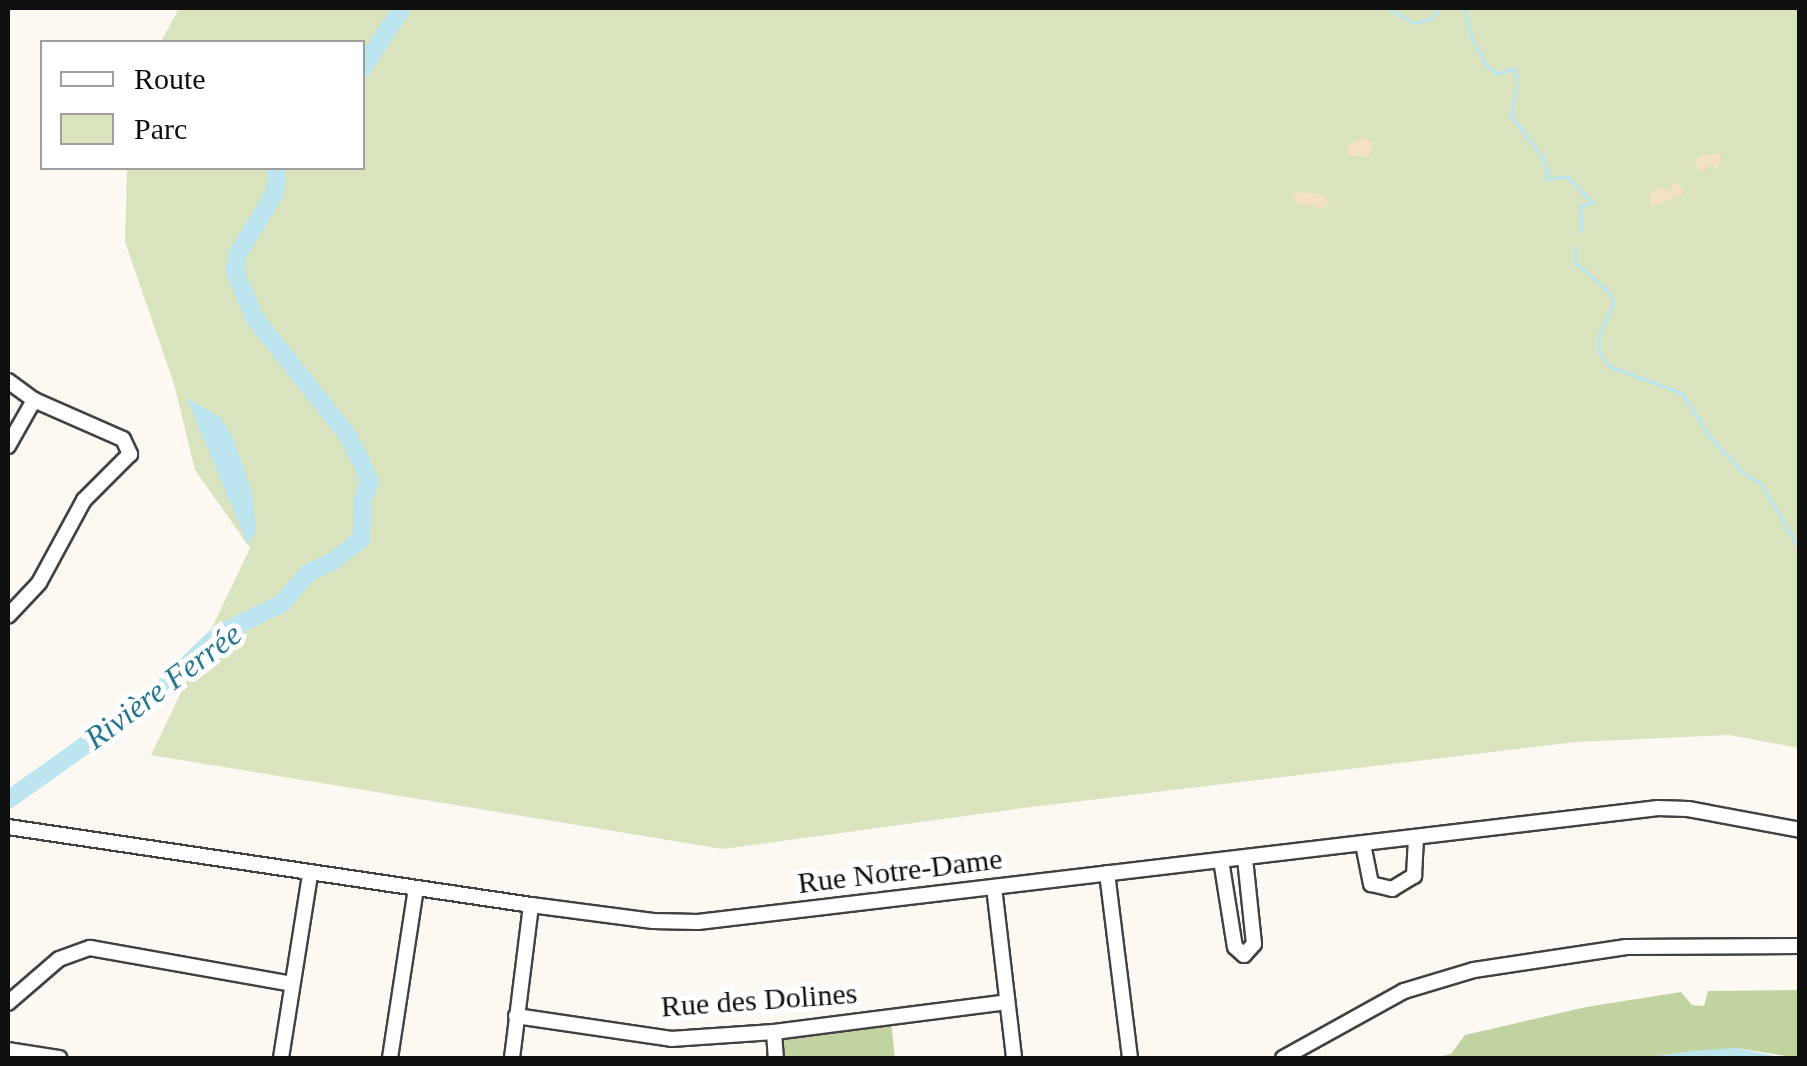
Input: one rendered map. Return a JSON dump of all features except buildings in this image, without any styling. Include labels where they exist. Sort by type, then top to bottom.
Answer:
[{"type":"street","points":[[8,382],[34,400],[123,439],[130,454],[84,500],[39,583],[8,616]]},
{"type":"street","points":[[8,446],[34,400]]},
{"type":"street","name":"Rue Notre-Dame","points":[[8,827],[654,922],[698,922],[1658,808],[1688,808],[1800,830]]},
{"type":"street","points":[[1363,844],[1372,884],[1392,890],[1414,876],[1416,837]]},
{"type":"street","points":[[1221,860],[1235,947],[1244,955],[1254,944],[1245,859]]},
{"type":"street","points":[[1106,873],[1130,1058]]},
{"type":"street","points":[[281,1058],[310,874]]},
{"type":"street","points":[[994,887],[1014,1058]]},
{"type":"street","points":[[390,1058],[416,889]]},
{"type":"street","points":[[512,1058],[530,905]]},
{"type":"street","points":[[1283,1058],[1404,991],[1474,970],[1626,948],[1800,946]]},
{"type":"street","points":[[8,1003],[59,959],[90,948],[292,984]]},
{"type":"street","name":"Rue des Dolines","points":[[516,1016],[671,1038],[774,1032],[1007,1002]]},
{"type":"street","points":[[774,1032],[776,1058]]},
{"type":"street","points":[[8,1050],[59,1058]]},
{"type":"green space","points":[[179,8],[1799,8],[1799,748],[1729,735],[1576,742],[1023,808],[723,849],[151,755],[250,548],[195,470],[174,384],[125,242],[127,170],[365,170],[365,40],[162,40]]},
{"type":"green space","points":[[1799,990],[1799,1058],[1736,1048],[1643,1058],[1433,1058],[1451,1054],[1465,1035],[1586,1007],[1681,992],[1692,1005],[1704,1006],[1708,991]]},
{"type":"green space","points":[[890,1012],[895,1058],[767,1058],[765,1027]]},
{"type":"sand","points":[[1364,137],[1373,143],[1369,157],[1348,155],[1348,146]]},
{"type":"sand","points":[[1722,154],[1718,169],[1708,164],[1707,169],[1699,171],[1694,165],[1698,156]]},
{"type":"sand","points":[[1673,182],[1683,189],[1681,195],[1650,207],[1650,193],[1663,187],[1670,192]]},
{"type":"sand","points":[[1323,194],[1329,205],[1322,208],[1296,203],[1292,195]]},
{"type":"water","points":[[186,397],[221,418],[232,436],[252,491],[256,531],[248,545]]},
{"type":"water","points":[[1736,1048],[1784,1058],[1643,1058],[1691,1051]]},
{"type":"waterway","name":"Rivière Ferrée","points":[[365,64],[402,8]]},
{"type":"waterway","points":[[1387,8],[1414,23],[1431,19],[1440,8]]},
{"type":"waterway","points":[[1465,8],[1472,39],[1488,67],[1497,73],[1515,69],[1517,86],[1511,116],[1542,156],[1548,171],[1546,179],[1567,176],[1593,203],[1581,206],[1582,231]]},
{"type":"waterway","name":"Rivière Ferrée","points":[[8,800],[157,694],[219,634],[281,604],[308,573],[333,561],[361,539],[363,499],[370,482],[360,460],[349,437],[255,319],[235,271],[237,255],[275,193],[277,170]]},
{"type":"waterway","points":[[1576,248],[1576,264],[1607,289],[1614,304],[1599,336],[1599,351],[1609,366],[1682,393],[1711,438],[1746,475],[1762,484],[1800,550]]}]
